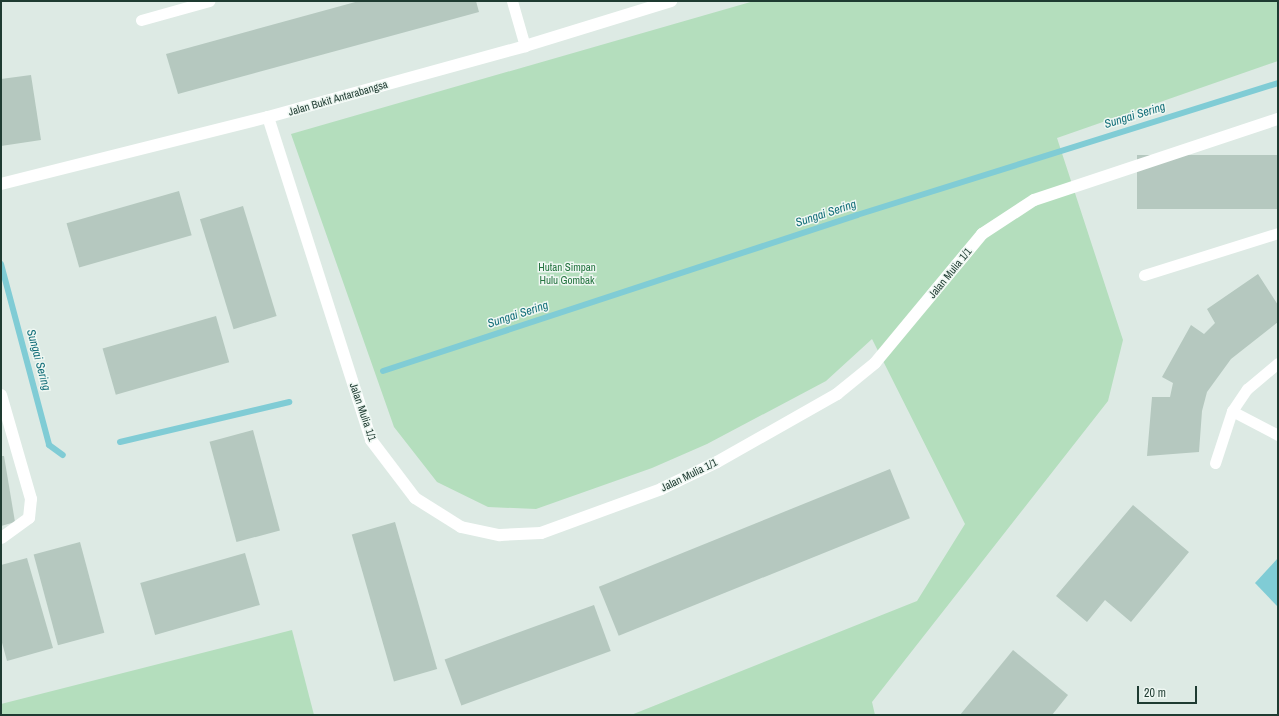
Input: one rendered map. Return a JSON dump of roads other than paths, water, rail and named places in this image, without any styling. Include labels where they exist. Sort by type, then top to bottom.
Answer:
[{"type":"street","name":"Jalan Bukit Antarabangsa","points":[[1,184],[268,118],[525,46],[671,1]]},
{"type":"street","name":"Jalan Mulia 1/1","points":[[268,118],[371,440],[415,498],[461,527],[500,535],[541,533],[661,489],[718,462],[837,394],[875,364],[982,234],[1034,200],[1278,119]]},
{"type":"street","points":[[1,395],[31,499],[29,518],[1,538]]},
{"type":"lane","points":[[141,20],[209,1]]},
{"type":"lane","points":[[512,1],[525,46]]},
{"type":"lane","points":[[1144,275],[1278,233]]},
{"type":"lane","points":[[1215,463],[1232,411],[1247,390],[1278,363]]},
{"type":"lane","points":[[1232,411],[1278,435]]},
{"type":"water","points":[[1278,558],[1278,607],[1255,583]]},
{"type":"waterway","name":"Sungai Sering","points":[[383,371],[857,215],[1278,83]]},
{"type":"waterway","name":"Sungai Sering","points":[[1,264],[49,445],[63,455]]},
{"type":"waterway","name":"Sungai Sering","points":[[120,442],[289,402]]},
{"type":"park label","name":"Hutan Simpan Hulu Gombak","points":[[567,274]]}]
